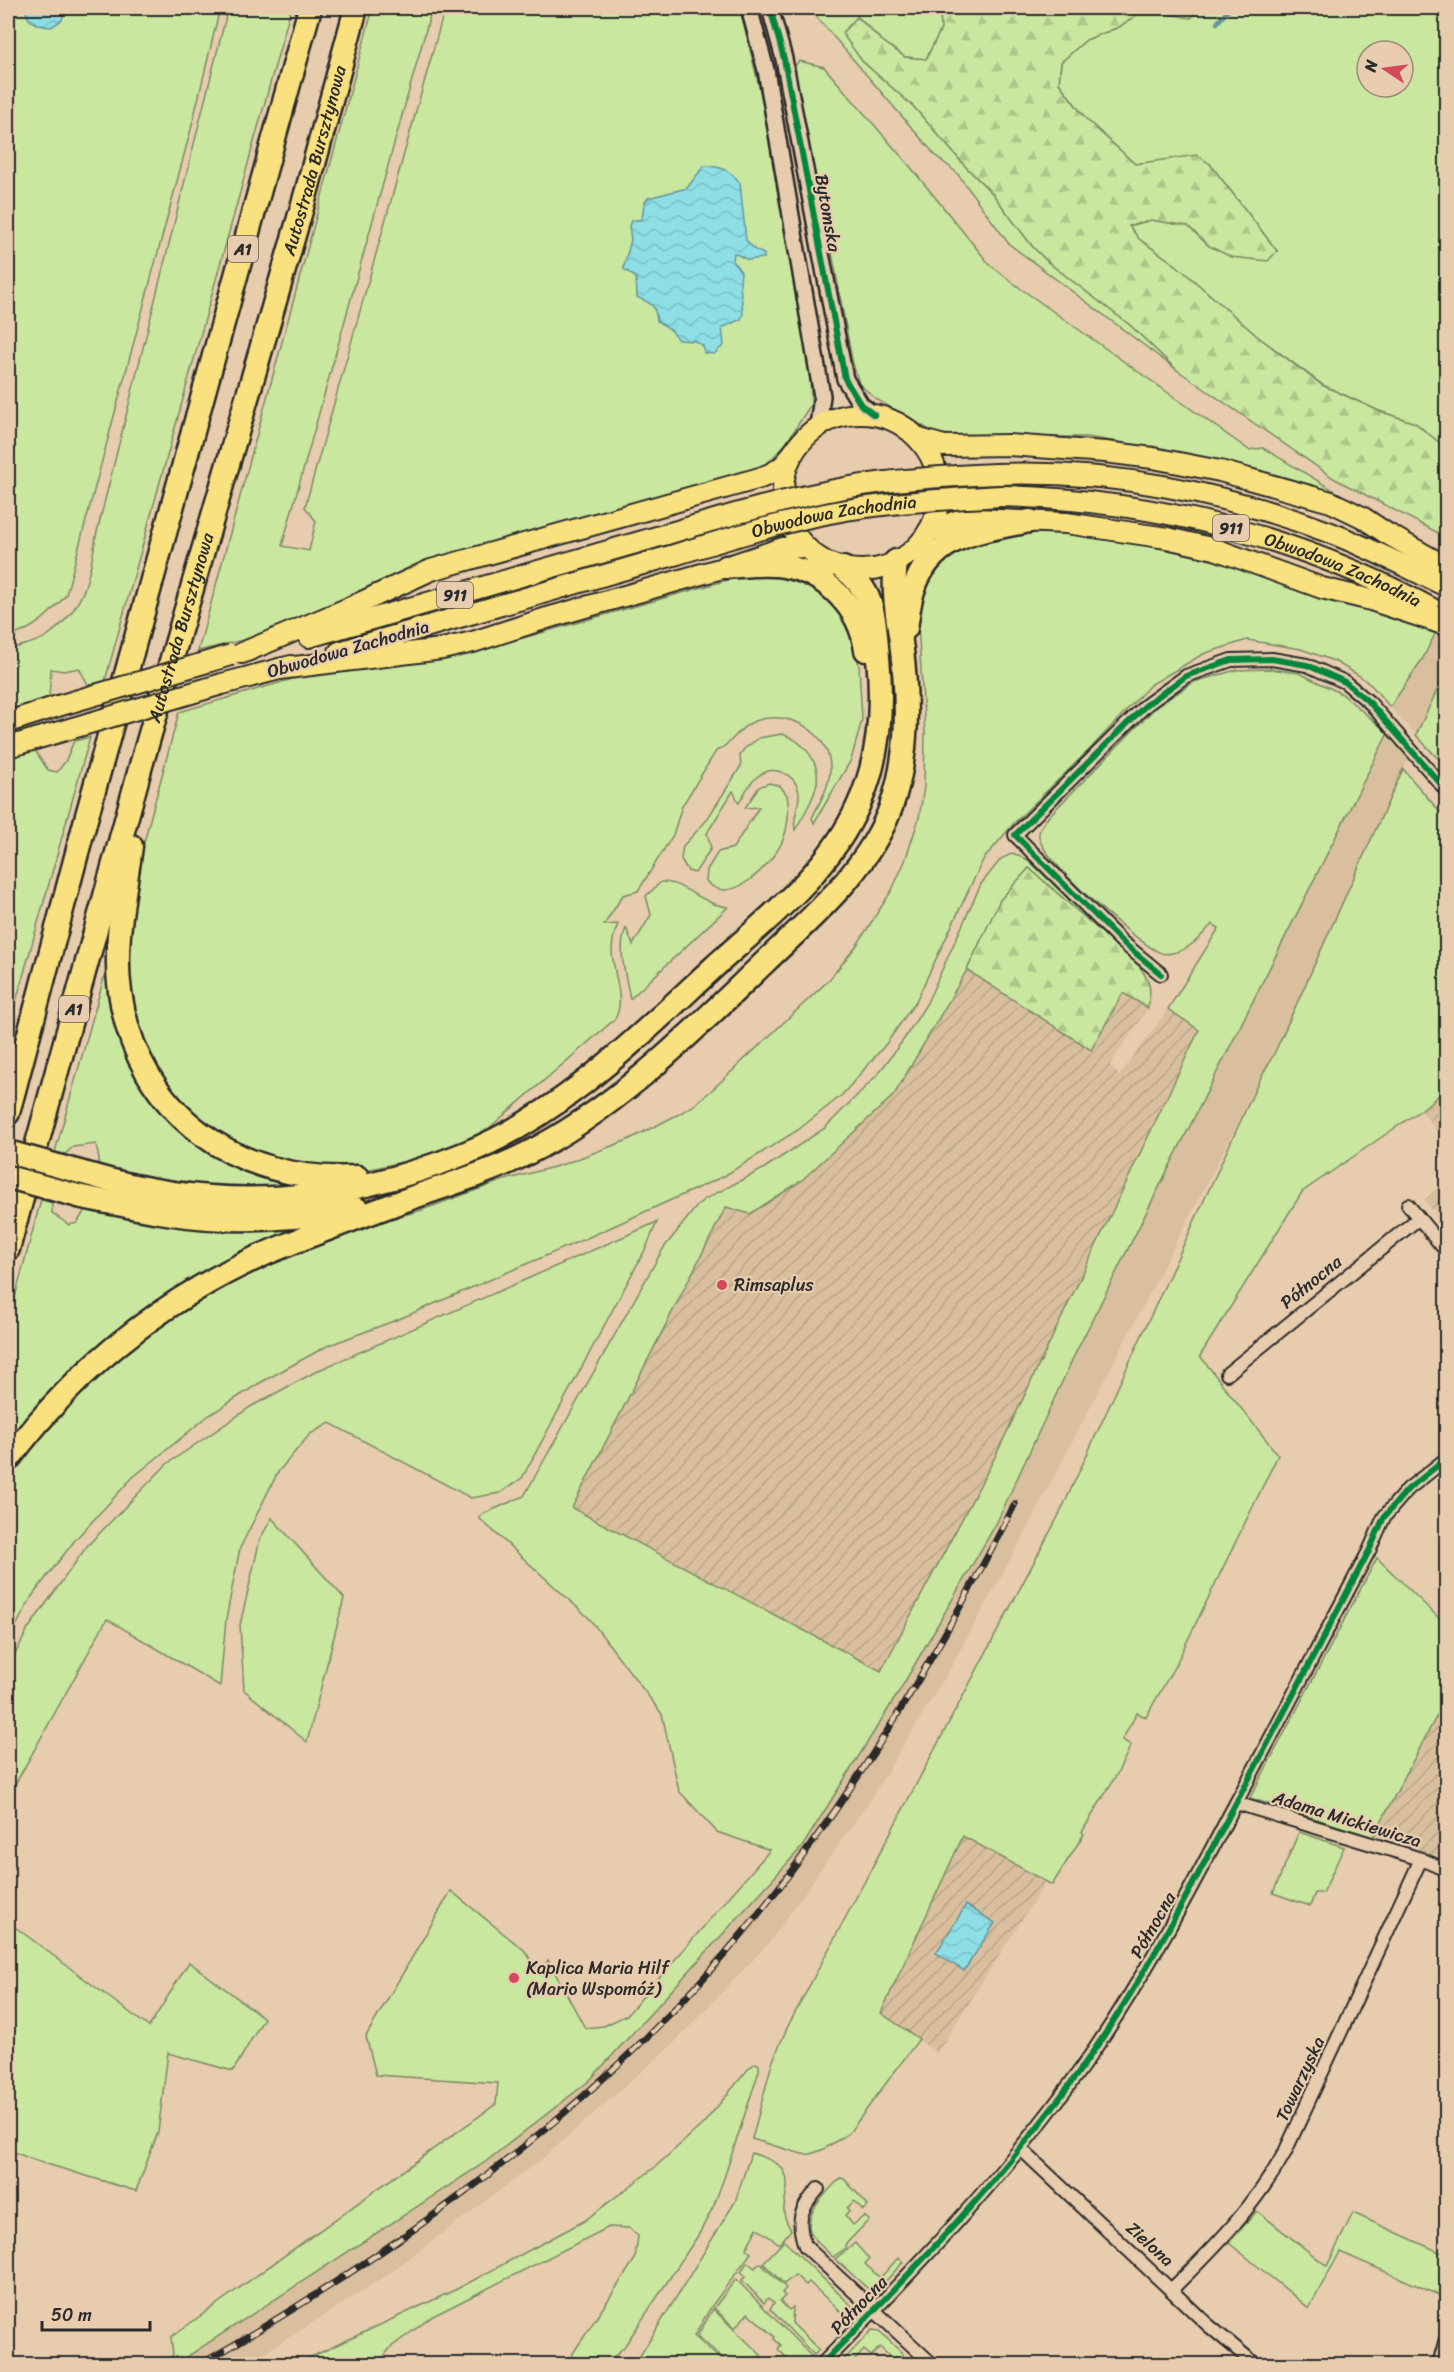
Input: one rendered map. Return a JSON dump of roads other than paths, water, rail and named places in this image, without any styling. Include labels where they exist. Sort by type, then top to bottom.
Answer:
[{"type":"highway","name":"A1","points":[[8,1113],[86,819],[310,8]]},
{"type":"highway","name":"Autostrada Bursztynowa","points":[[8,1249],[140,769],[307,190],[356,8]]},
{"type":"highway","points":[[902,647],[912,592],[931,559],[950,543],[969,533],[1030,521]]},
{"type":"highway","points":[[8,1460],[50,1407],[107,1353],[152,1317],[224,1273],[291,1243],[459,1182],[526,1154],[556,1138],[611,1101],[721,1004],[833,895],[856,867],[876,837],[891,808],[900,776],[904,753],[906,706],[902,647],[894,593],[896,561]]},
{"type":"highway","points":[[726,567],[782,566],[801,571],[833,589],[852,611],[865,644],[870,680],[872,769]]},
{"type":"highway","points":[[8,1152],[162,1192],[236,1199],[313,1196],[401,1176],[464,1154],[517,1128],[563,1100],[604,1067],[811,877],[843,837],[858,808],[872,769],[881,718],[872,608],[865,588],[859,580],[843,568]]},
{"type":"highway","points":[[140,769],[118,971],[124,1015],[129,1033],[144,1066],[165,1098],[181,1116],[210,1141],[242,1159],[263,1167],[306,1176],[344,1178],[401,1176]]},
{"type":"highway","points":[[8,1177],[82,1197],[178,1215],[235,1219],[298,1217],[406,1200]]},
{"type":"main road","points":[[237,654],[349,608],[431,570],[760,478],[778,470],[788,462],[792,454],[804,438],[818,426],[845,415],[874,415],[898,423],[918,439],[932,460],[939,484],[939,500],[928,532],[909,554],[896,561],[870,569],[843,568],[823,560],[806,547],[789,523],[783,495],[787,467],[792,454]]},
{"type":"main road","points":[[918,439],[944,446],[1009,445],[1105,452],[1153,458],[1220,471],[1330,502],[1362,517],[1446,567]]},
{"type":"main road","name":"Obwodowa Zachodnia","points":[[237,654],[287,644],[770,504],[848,487],[909,479],[996,474],[1096,475],[1206,494],[1275,513],[1332,533],[1446,586]]},
{"type":"main road","name":"Obwodowa Zachodnia","points":[[8,747],[778,526],[844,511],[929,500],[1001,496],[1072,499],[1122,505],[1214,523],[1263,537],[1330,562],[1414,599],[1446,616]]},
{"type":"main road","points":[[928,532],[946,524],[968,519],[1030,521],[1130,531],[1215,549],[1322,588],[1371,600],[1446,625]]},
{"type":"main road","points":[[279,669],[442,649],[473,642],[783,548],[806,547]]},
{"type":"main road","name":"911","points":[[8,722],[237,654]]},
{"type":"street","name":"Bytomska","points":[[749,8],[766,70],[822,396],[818,426]]},
{"type":"street","name":"Bytomska","points":[[770,8],[784,59],[844,380],[861,405],[874,415]]},
{"type":"street","points":[[1161,974],[1122,942],[1015,835],[1146,705],[1186,676],[1232,660],[1272,659],[1307,665],[1344,682],[1370,703],[1446,790]]},
{"type":"street","points":[[1408,1205],[1446,1251]]},
{"type":"street","name":"Północna","points":[[1227,1374],[1419,1218]]},
{"type":"street","name":"Północna","points":[[822,2364],[936,2246],[1021,2149],[1120,2012],[1168,1931],[1369,1551],[1384,1517],[1408,1490],[1446,1459]]},
{"type":"street","name":"Adama Mickiewicza","points":[[1236,1803],[1421,1859],[1446,1870]]},
{"type":"street","name":"Towarzyska","points":[[1172,2289],[1204,2258],[1268,2184],[1290,2142],[1421,1859]]},
{"type":"street","name":"Zielona","points":[[1021,2149],[1208,2325],[1255,2364]]},
{"type":"street","points":[[818,2189],[802,2211],[800,2222],[805,2246],[932,2364]]},
{"type":"street","points":[[1438,2364],[1446,2339]]},
{"type":"water","points":[[26,8],[65,8],[62,20],[51,27],[41,26],[30,20]]},
{"type":"water","points":[[704,166],[725,170],[740,183],[746,240],[755,250],[764,254],[764,258],[748,260],[734,253],[733,261],[741,272],[743,314],[741,319],[722,328],[724,345],[714,354],[704,353],[703,346],[695,341],[678,340],[672,331],[657,321],[652,305],[637,297],[636,278],[624,269],[631,240],[629,226],[631,221],[642,219],[644,204],[648,198],[687,188]]},
{"type":"water","points":[[966,1905],[995,1923],[964,1971],[936,1953]]},
{"type":"waterway","points":[[1217,23],[1230,8]]},
{"type":"railway","points":[[201,2364],[351,2272],[425,2222],[496,2169],[565,2113],[693,1990],[751,1923],[789,1874],[861,1772],[926,1667],[1015,1504]]},
{"type":"place","name":"Rimsaplus","points":[[722,1285]]},
{"type":"place","name":"Kaplica Maria Hilf (Mario Wspomóż)","points":[[514,1978]]}]
